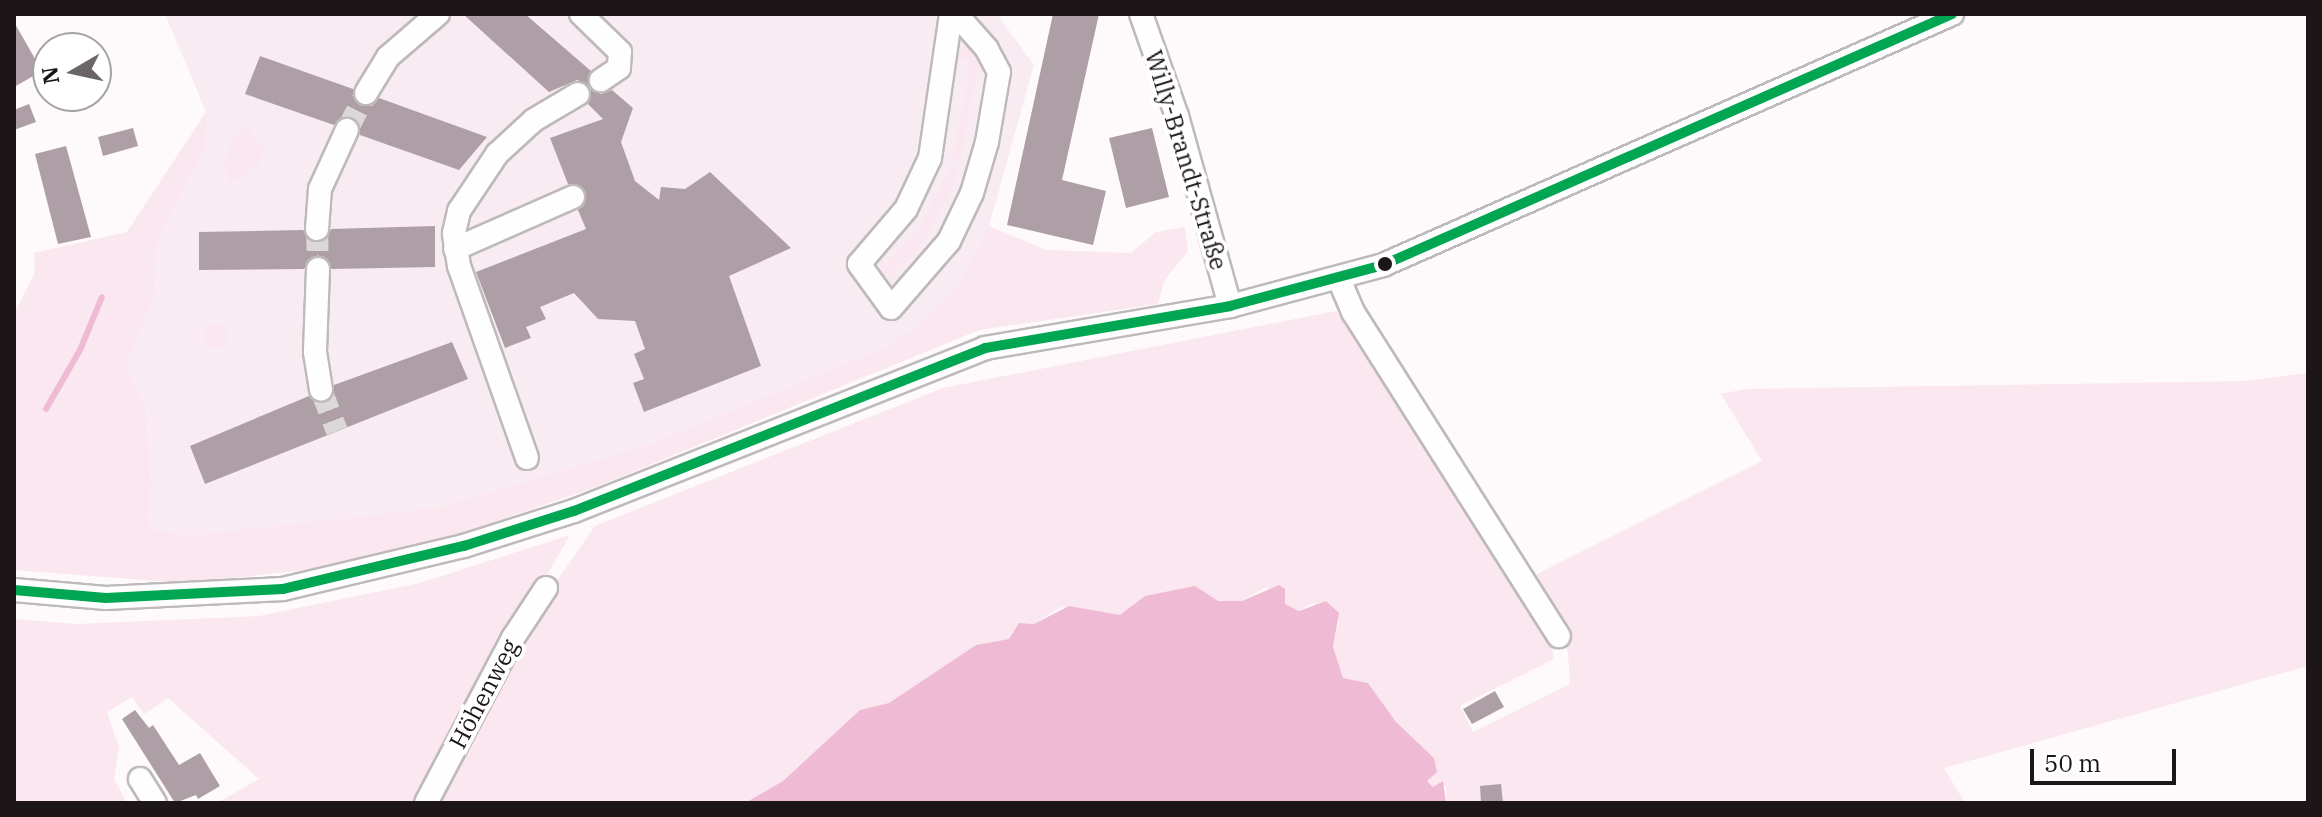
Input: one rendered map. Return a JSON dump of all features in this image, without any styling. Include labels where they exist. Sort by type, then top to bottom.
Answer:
[{"type":"street","points":[[366,93],[388,57],[438,14]]},
{"type":"street","points":[[581,14],[620,52],[619,68],[601,80]]},
{"type":"street","points":[[953,14],[987,49],[999,72],[987,142],[972,193],[949,241],[891,308],[859,264],[906,209],[930,158],[953,14]]},
{"type":"street","name":"Willy-Brandt-Straße","points":[[1141,14],[1177,116],[1230,306]]},
{"type":"street","points":[[14,590],[106,598],[212,595],[360,574],[574,511],[985,348],[1230,306],[1383,265],[1952,14]]},
{"type":"street","points":[[527,458],[455,249],[459,211],[478,178],[534,120],[578,94]]},
{"type":"street","points":[[317,229],[320,189],[347,130]]},
{"type":"street","points":[[455,249],[573,197]]},
{"type":"street","points":[[318,269],[315,352],[321,390]]},
{"type":"street","points":[[1339,279],[1360,325],[1559,636]]},
{"type":"street","name":"Höhenweg","points":[[426,803],[513,638],[546,588]]},
{"type":"street","points":[[140,779],[155,803]]},
{"type":"shaded area","points":[[165,14],[997,14],[1034,65],[989,226],[955,290],[920,325],[883,348],[650,444],[439,507],[192,535],[153,529],[148,522],[151,486],[146,406],[126,366],[155,295],[157,240],[206,147],[206,112]]},
{"type":"shaded area","points":[[963,46],[976,50],[987,67],[977,68],[960,163],[952,160],[969,75],[969,61],[957,58]]},
{"type":"shaded area","points":[[206,112],[206,147],[157,240],[155,295],[126,366],[146,406],[151,486],[148,522],[153,529],[192,535],[439,507],[650,444],[883,348],[920,325],[955,290],[989,226],[1046,250],[1131,253],[1156,232],[1185,227],[1188,251],[1164,281],[1158,304],[979,330],[596,487],[438,541],[351,565],[183,583],[14,570],[14,314],[35,273],[34,253],[127,232]]},
{"type":"shaded area","points":[[247,126],[264,147],[258,166],[230,183],[224,165],[235,133]]},
{"type":"shaded area","points":[[951,167],[959,170],[949,195],[921,245],[896,272],[902,280],[883,278],[877,256],[885,265],[918,231]]},
{"type":"shaded area","points":[[1336,311],[1550,636],[1554,659],[1460,706],[1473,732],[1570,684],[1568,653],[1557,621],[1529,578],[1762,461],[1721,394],[1746,389],[2246,381],[2308,373],[2308,666],[1944,768],[1965,803],[1446,803],[1446,786],[1433,787],[1427,781],[1437,772],[1434,758],[1396,723],[1368,683],[1343,678],[1333,647],[1339,620],[1313,603],[1299,611],[1285,604],[1285,589],[1264,588],[1242,601],[1120,615],[1061,607],[1034,624],[1019,623],[1009,639],[976,645],[889,703],[860,710],[783,781],[745,803],[436,803],[538,608],[595,526],[943,388]]},
{"type":"shaded area","points":[[210,324],[220,324],[227,331],[227,341],[220,348],[210,348],[203,341],[203,331]]},
{"type":"shaded area","points":[[570,535],[416,803],[217,803],[259,779],[168,698],[144,714],[132,697],[107,712],[119,747],[114,779],[127,803],[14,803],[14,619],[77,624],[259,616],[420,583]]},
{"type":"shaded area","points":[[1279,585],[1285,589],[1285,604],[1299,611],[1326,601],[1339,613],[1333,647],[1343,678],[1368,683],[1396,722],[1434,758],[1437,772],[1427,781],[1433,787],[1443,781],[1446,803],[745,803],[783,781],[860,710],[889,703],[976,645],[1009,639],[1019,623],[1034,624],[1069,606],[1120,615],[1145,596],[1195,586],[1218,601],[1242,601]]},
{"type":"building","points":[[463,14],[525,14],[591,71],[588,85],[577,80],[549,92]]},
{"type":"building","points":[[1053,14],[1099,14],[1062,180],[1106,191],[1093,245],[1007,225]]},
{"type":"building","points":[[14,22],[32,54],[32,77],[14,87]]},
{"type":"building","points":[[260,56],[353,89],[359,105],[372,106],[379,98],[487,137],[459,170],[360,135],[352,117],[340,118],[334,125],[245,94]]},
{"type":"building","points":[[591,89],[601,94],[612,90],[633,108],[621,142],[635,181],[659,200],[661,187],[685,189],[710,172],[791,248],[729,276],[761,366],[644,412],[633,383],[644,379],[634,354],[645,349],[635,321],[598,319],[574,293],[540,307],[546,319],[526,327],[531,338],[505,348],[476,272],[586,229],[578,210],[586,192],[568,184],[550,138],[603,119],[588,104]]},
{"type":"building","points":[[29,104],[36,122],[14,130],[14,110]]},
{"type":"building","points":[[133,128],[138,146],[103,156],[98,137]]},
{"type":"building","points":[[1152,128],[1169,197],[1126,208],[1109,138]]},
{"type":"building","points":[[66,146],[91,237],[58,244],[35,154]]},
{"type":"building","points":[[435,226],[435,267],[332,269],[318,255],[304,269],[199,270],[199,232],[303,230],[317,243],[328,237],[331,229]]},
{"type":"building","points":[[452,342],[468,379],[205,484],[190,446],[309,396],[324,404],[334,396],[334,385]]},
{"type":"building","points":[[1495,691],[1504,707],[1472,724],[1463,709]]},
{"type":"building","points":[[135,710],[149,728],[153,725],[179,765],[200,753],[220,786],[198,799],[196,795],[175,803],[122,719]]},
{"type":"building","points":[[1501,784],[1503,803],[1481,803],[1480,786]]},
{"type":"waterway","points":[[46,409],[80,350],[102,297]]},
{"type":"tunnel","points":[[347,130],[366,93]]},
{"type":"tunnel","points":[[317,229],[318,269]]},
{"type":"tunnel","points":[[321,390],[337,431]]},
{"type":"transit line","points":[[14,590],[106,598],[283,589],[464,546],[574,511],[985,348],[1230,306],[1383,265],[1952,14]]}]
